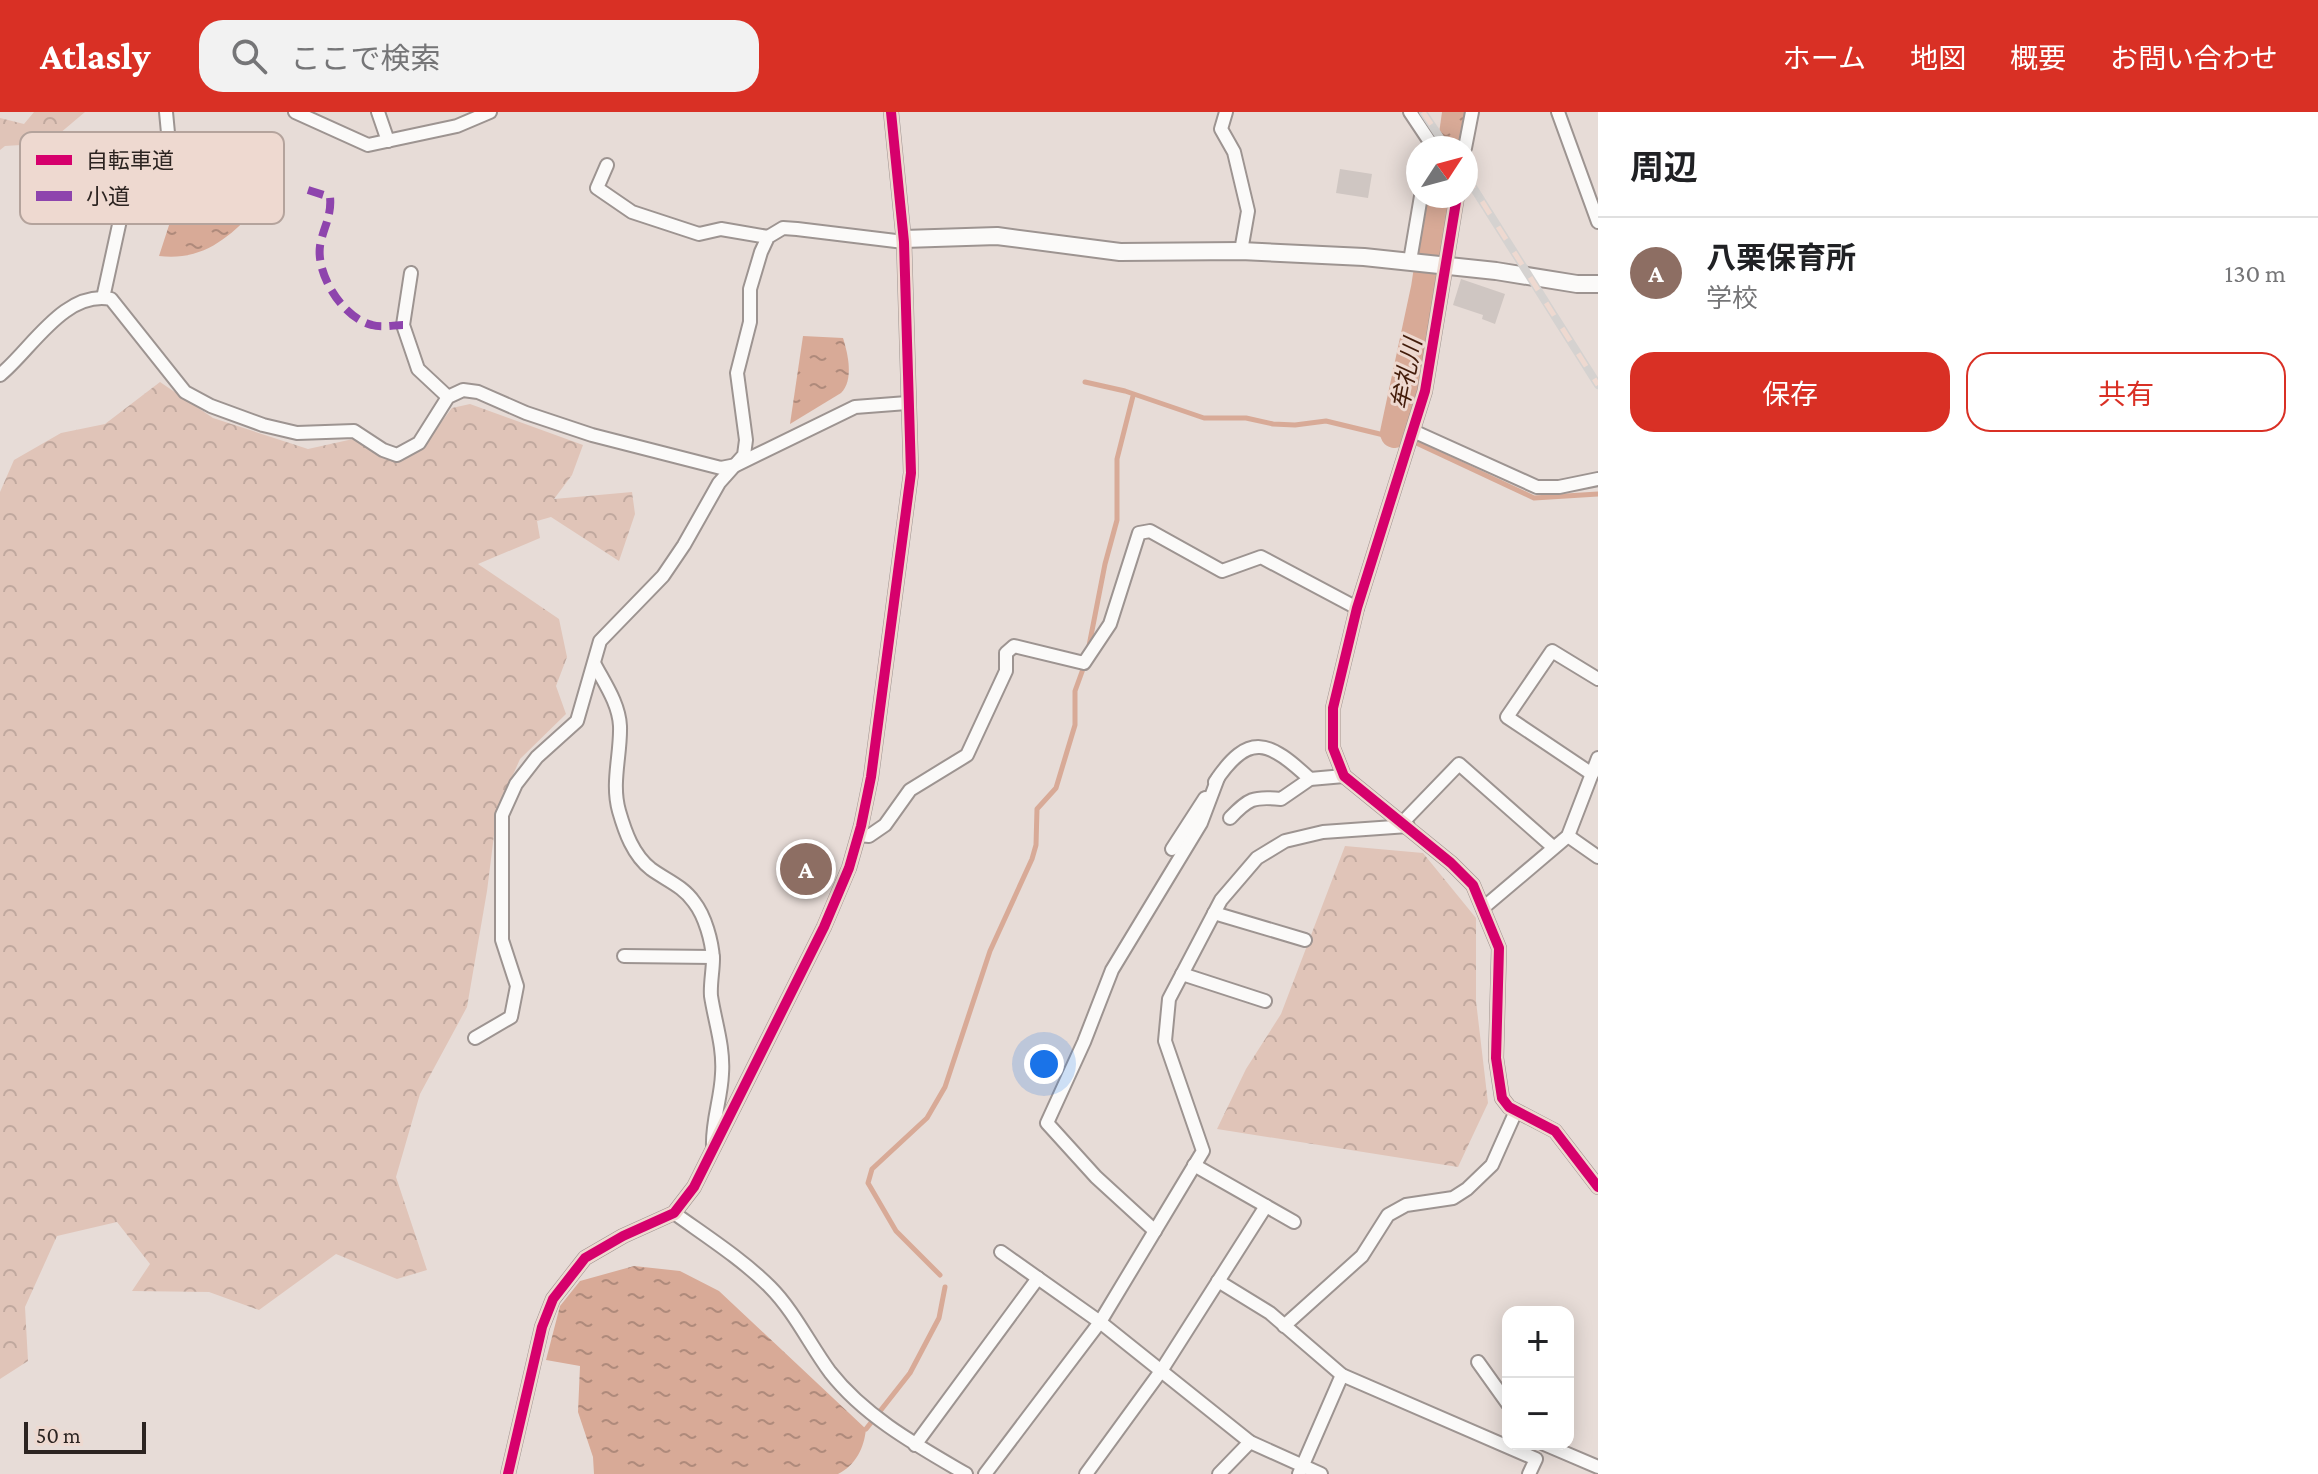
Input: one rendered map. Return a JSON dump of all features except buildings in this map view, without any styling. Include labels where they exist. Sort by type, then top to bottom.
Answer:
[{"type":"street","points":[[166,112],[168,132]]},
{"type":"street","points":[[378,112],[388,141]]},
{"type":"street","points":[[452,112],[457,126]]},
{"type":"street","points":[[300,113],[368,145],[457,126],[490,112]]},
{"type":"street","points":[[508,1474],[542,1327],[553,1299],[585,1258],[623,1236],[674,1213],[694,1187],[824,927],[859,835],[871,777],[911,473],[904,240],[891,112]]},
{"type":"street","points":[[1226,112],[1221,129],[1234,152],[1248,211],[1241,251]]},
{"type":"street","points":[[1410,112],[1426,136]]},
{"type":"street","points":[[1467,136],[1472,112]]},
{"type":"street","points":[[1558,112],[1598,222]]},
{"type":"street","points":[[607,165],[597,188],[632,212],[699,234],[721,229],[768,237]]},
{"type":"street","points":[[1412,261],[1419,208]]},
{"type":"street","points":[[1455,208],[1425,391],[1357,608],[1333,708],[1333,748],[1344,776],[1406,824],[1473,885],[1499,948],[1496,1058],[1502,1098],[1516,1111],[1555,1131],[1598,1187]]},
{"type":"street","points":[[103,298],[119,224]]},
{"type":"street","points":[[475,1038],[511,1017],[517,986],[502,940],[502,815],[516,784],[537,757],[577,721],[600,641],[663,576],[719,483],[744,455],[746,440],[737,373],[750,322],[750,289],[768,237],[783,228],[904,240],[997,236],[1120,252],[1241,251],[1412,261],[1577,284],[1598,284]]},
{"type":"street","points":[[411,273],[403,325],[418,369],[448,397]]},
{"type":"street","points":[[0,375],[44,328],[91,298],[103,298],[111,299],[185,392],[211,406],[263,425],[297,433],[354,431],[383,450],[397,455],[419,443],[448,397],[463,390],[478,392],[526,413],[592,435],[721,468],[736,465],[855,407],[907,403]]},
{"type":"street","points":[[1413,431],[1537,487],[1559,487],[1598,479]]},
{"type":"street","points":[[859,835],[869,836],[885,825],[910,790],[967,755],[1006,671],[1006,653],[1014,646],[1084,663],[1110,624],[1139,533],[1150,531],[1222,571],[1261,557],[1357,608]]},
{"type":"street","points":[[1592,774],[1507,717],[1552,651],[1598,679]]},
{"type":"street","points":[[595,665],[618,716],[618,808],[632,847],[649,868],[682,888],[696,904],[709,935],[713,957],[711,994],[723,1069],[721,1098],[712,1129],[713,1150]]},
{"type":"street","points":[[1172,849],[1235,755],[1249,746],[1268,747],[1293,763],[1310,779]]},
{"type":"street","points":[[1483,908],[1568,836],[1598,758]]},
{"type":"street","points":[[985,1474],[1100,1322],[1203,1151],[1165,1041],[1169,999],[1221,900],[1257,858],[1285,841],[1323,832],[1406,824],[1459,764],[1553,847]]},
{"type":"street","points":[[1230,818],[1247,800],[1263,797],[1281,799],[1310,779],[1344,776]]},
{"type":"street","points":[[1155,1231],[1096,1177],[1047,1123],[1112,970],[1201,823],[1218,778]]},
{"type":"street","points":[[1568,836],[1598,857]]},
{"type":"street","points":[[1214,913],[1305,940]]},
{"type":"street","points":[[624,956],[713,957]]},
{"type":"street","points":[[1182,974],[1265,1001]]},
{"type":"street","points":[[1284,1326],[1362,1256],[1388,1215],[1406,1205],[1453,1198],[1467,1189],[1492,1165],[1516,1111]]},
{"type":"street","points":[[1194,1165],[1294,1222]]},
{"type":"street","points":[[1086,1474],[1161,1371],[1266,1206]]},
{"type":"street","points":[[674,1213],[750,1268],[773,1290],[832,1375],[869,1411],[915,1445],[966,1474]]},
{"type":"street","points":[[1001,1252],[1100,1322],[1250,1442],[1301,1470],[1321,1474]]},
{"type":"street","points":[[915,1445],[1038,1278]]},
{"type":"street","points":[[1218,1281],[1270,1313],[1342,1375],[1536,1459],[1529,1474]]},
{"type":"street","points":[[1478,1362],[1502,1396]]},
{"type":"street","points":[[1301,1470],[1342,1375]]},
{"type":"street","points":[[1219,1474],[1250,1442]]},
{"type":"street","points":[[1558,1450],[1598,1467]]},
{"type":"green space","points":[[34,112],[85,112],[61,132],[20,132],[20,145],[5,146],[0,150],[0,118],[24,124]]},
{"type":"green space","points":[[160,382],[213,418],[308,449],[353,439],[395,462],[419,451],[452,408],[470,404],[583,445],[572,475],[554,499],[632,492],[635,514],[619,561],[551,517],[537,521],[540,538],[478,564],[559,619],[567,657],[556,686],[566,714],[520,759],[497,811],[467,1007],[420,1094],[396,1177],[427,1270],[397,1279],[336,1254],[259,1310],[209,1292],[132,1291],[150,1264],[117,1222],[57,1236],[25,1307],[28,1361],[0,1379],[0,492],[14,460],[61,433],[105,424]]},
{"type":"green space","points":[[1345,846],[1423,853],[1476,918],[1476,1001],[1488,1103],[1458,1167],[1217,1129],[1246,1069],[1281,1014]]},
{"type":"water","points":[[1442,112],[1468,112],[1463,136],[1439,136]]},
{"type":"water","points":[[169,224],[241,224],[213,246],[197,253],[159,256]]},
{"type":"water","points":[[803,336],[843,338],[848,359],[848,381],[841,393],[790,424]]},
{"type":"water","points":[[634,1266],[680,1271],[719,1291],[866,1429],[854,1461],[838,1474],[594,1474],[593,1457],[578,1412],[580,1366],[546,1360],[560,1306],[580,1281]]},
{"type":"waterway","name":"牟礼川","points":[[1395,433],[1426,288],[1438,208]]},
{"type":"waterway","points":[[1085,382],[1125,391],[1204,418],[1246,418],[1295,425],[1326,421],[1388,436],[1395,433],[1534,498],[1598,494]]},
{"type":"waterway","points":[[1088,651],[1117,520],[1117,459],[1133,396]]},
{"type":"waterway","points":[[940,1275],[896,1231],[868,1183],[872,1169],[927,1118],[945,1087],[990,951],[1032,859],[1036,845],[1037,809],[1056,788],[1075,725],[1075,691],[1083,669]]},
{"type":"waterway","points":[[866,1429],[910,1373],[939,1318],[945,1287]]},
{"type":"railway","points":[[1423,112],[1439,136]]},
{"type":"railway","points":[[1478,195],[1598,385]]},
{"type":"marked path","points":[[308,190],[330,197],[320,257],[322,270],[334,294],[361,321],[379,326],[403,325]]},
{"type":"cycle path","points":[[508,1474],[542,1327],[553,1299],[585,1258],[623,1236],[674,1213],[694,1187],[824,927],[849,868],[861,826],[871,777],[911,473],[904,242],[891,112]]},
{"type":"cycle path","points":[[1455,208],[1425,391],[1357,608],[1333,708],[1333,748],[1344,776],[1451,863],[1473,885],[1499,948],[1496,1058],[1502,1098],[1509,1107],[1555,1131],[1598,1187]]},
{"type":"place","name":"八栗保育所","points":[[806,869]]}]
